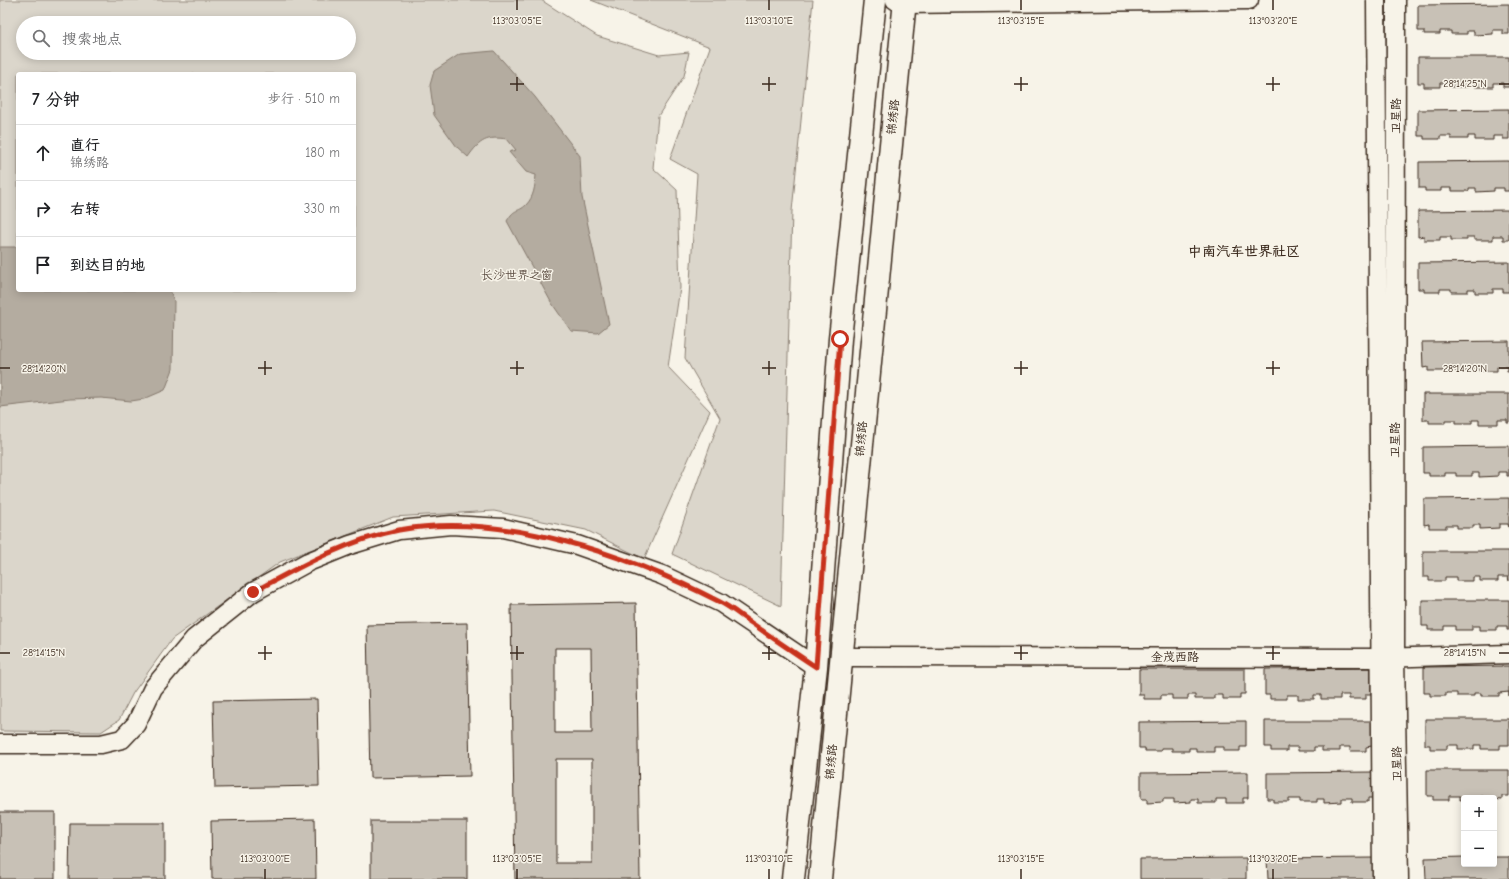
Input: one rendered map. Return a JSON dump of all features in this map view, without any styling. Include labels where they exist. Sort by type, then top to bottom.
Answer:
[{"type":"main road","name":"锦绣路","points":[[793,879],[816,667],[840,339],[875,0]]},
{"type":"main road","name":"锦绣路","points":[[820,879],[901,2]]},
{"type":"street","points":[[901,2],[1249,0]]},
{"type":"street","points":[[1376,0],[1388,658],[1382,879]]},
{"type":"street","name":"卫星路","points":[[1396,0],[1388,658],[1399,879]]},
{"type":"street","points":[[0,744],[102,744],[122,739],[136,724],[153,688],[194,639],[253,592],[308,562],[350,544],[399,530],[451,525],[503,528],[577,544],[662,575],[721,603],[816,667]]},
{"type":"street","name":"金茂西路","points":[[841,657],[1388,658],[1509,654]]},
{"type":"green space","name":"长沙世界之窗","points":[[0,0],[541,0],[597,36],[659,55],[689,52],[684,76],[658,116],[653,168],[677,190],[680,288],[668,367],[710,411],[644,559],[586,530],[494,511],[393,517],[280,562],[172,639],[133,693],[119,720],[101,732],[0,731]]},
{"type":"green space","points":[[591,0],[813,0],[792,211],[781,606],[672,554],[720,418],[685,358],[697,174],[670,159],[710,47]]},
{"type":"shaded area","points":[[494,51],[535,97],[580,156],[582,197],[609,324],[598,333],[571,331],[551,302],[507,221],[514,212],[529,202],[534,191],[536,175],[526,172],[509,152],[516,150],[507,139],[494,138],[484,140],[468,157],[457,147],[434,115],[430,85],[434,71],[460,54]]},
{"type":"shaded area","points":[[0,247],[16,247],[16,292],[171,292],[174,301],[173,369],[165,390],[144,399],[131,401],[101,398],[70,399],[0,407]]},
{"type":"building","points":[[1509,4],[1509,34],[1503,34],[1503,30],[1493,30],[1493,34],[1474,35],[1474,31],[1467,31],[1467,34],[1451,34],[1451,31],[1440,31],[1440,34],[1424,34],[1424,31],[1418,31],[1418,5]]},
{"type":"building","points":[[1418,57],[1509,57],[1509,87],[1503,87],[1503,83],[1493,83],[1493,87],[1475,87],[1475,83],[1468,83],[1468,87],[1451,87],[1451,83],[1440,83],[1440,87],[1424,87],[1424,83],[1418,83]]},
{"type":"building","points":[[1509,109],[1509,139],[1503,139],[1503,136],[1493,136],[1493,140],[1475,140],[1475,136],[1468,136],[1468,139],[1451,139],[1451,136],[1440,136],[1440,139],[1424,139],[1424,136],[1418,136],[1418,110]]},
{"type":"building","points":[[1509,161],[1509,191],[1504,191],[1504,188],[1494,188],[1494,191],[1476,192],[1476,188],[1469,188],[1469,191],[1452,191],[1452,188],[1441,188],[1441,191],[1425,191],[1425,188],[1419,188],[1419,162]]},
{"type":"building","points":[[1509,210],[1509,240],[1503,240],[1503,236],[1493,236],[1493,240],[1474,240],[1474,237],[1467,237],[1467,240],[1451,240],[1451,237],[1440,237],[1440,240],[1424,240],[1424,236],[1418,237],[1418,211]]},
{"type":"building","points":[[1509,262],[1509,292],[1503,292],[1503,289],[1493,289],[1493,293],[1475,293],[1475,289],[1468,289],[1468,292],[1451,292],[1451,289],[1440,289],[1440,292],[1424,292],[1424,289],[1418,289],[1418,263]]},
{"type":"building","points":[[1509,341],[1509,371],[1507,371],[1507,367],[1497,367],[1497,371],[1479,371],[1479,368],[1472,368],[1472,371],[1455,371],[1455,367],[1444,368],[1444,371],[1428,371],[1428,367],[1423,368],[1422,342]]},
{"type":"building","points":[[1423,394],[1509,394],[1509,423],[1507,423],[1507,420],[1498,420],[1498,424],[1479,424],[1479,420],[1472,420],[1472,423],[1456,423],[1456,420],[1445,420],[1445,423],[1429,423],[1429,420],[1423,420]]},
{"type":"building","points":[[1509,446],[1509,476],[1507,476],[1507,472],[1498,472],[1498,476],[1479,477],[1479,473],[1472,473],[1472,476],[1456,476],[1456,473],[1445,473],[1445,476],[1429,476],[1429,473],[1423,473],[1423,447]]},
{"type":"building","points":[[1509,498],[1509,528],[1508,524],[1499,524],[1499,528],[1480,529],[1480,525],[1473,525],[1473,528],[1457,528],[1457,525],[1446,525],[1446,528],[1429,528],[1429,524],[1424,525],[1424,499]]},
{"type":"building","points":[[1423,551],[1509,551],[1509,581],[1508,577],[1498,577],[1498,581],[1480,581],[1480,577],[1473,577],[1473,581],[1456,581],[1456,577],[1445,577],[1445,581],[1429,581],[1429,577],[1423,577]]},
{"type":"building","points":[[1422,600],[1509,600],[1509,630],[1507,630],[1507,626],[1497,626],[1497,630],[1479,630],[1479,626],[1472,626],[1472,630],[1455,630],[1455,626],[1444,626],[1444,630],[1428,630],[1428,626],[1422,626]]},
{"type":"building","points":[[636,603],[640,879],[515,879],[511,605]],"holes":[[[555,648],[591,648],[592,733],[555,733]],[[556,759],[592,759],[592,863],[556,863]]]},
{"type":"building","points":[[467,623],[470,776],[370,778],[367,625]]},
{"type":"building","points":[[1509,666],[1509,692],[1499,693],[1499,696],[1481,696],[1481,693],[1474,693],[1474,696],[1457,696],[1457,693],[1446,693],[1446,696],[1430,696],[1430,693],[1424,693],[1424,667]]},
{"type":"building","points":[[1371,668],[1371,694],[1366,694],[1366,699],[1349,699],[1349,695],[1340,695],[1340,699],[1321,699],[1321,695],[1314,695],[1314,699],[1298,699],[1298,695],[1287,695],[1287,699],[1270,699],[1270,695],[1265,695],[1265,669]]},
{"type":"building","points":[[1139,669],[1245,669],[1245,694],[1240,694],[1240,699],[1223,699],[1223,695],[1214,695],[1214,699],[1195,699],[1195,695],[1188,695],[1188,699],[1172,699],[1172,695],[1161,695],[1161,699],[1144,699],[1144,695],[1139,695]]},
{"type":"building","points":[[317,699],[319,786],[215,788],[213,701]]},
{"type":"building","points":[[1425,719],[1509,719],[1509,745],[1500,745],[1500,749],[1481,749],[1481,745],[1474,745],[1474,749],[1458,749],[1458,745],[1447,745],[1447,749],[1430,749],[1430,745],[1425,745]]},
{"type":"building","points":[[1246,721],[1246,747],[1240,747],[1240,751],[1224,751],[1224,747],[1214,747],[1214,752],[1196,752],[1196,748],[1189,748],[1189,751],[1172,751],[1172,748],[1161,748],[1161,751],[1145,751],[1145,748],[1139,748],[1139,722]]},
{"type":"building","points":[[1265,721],[1372,721],[1372,746],[1366,747],[1366,751],[1350,751],[1350,747],[1340,747],[1340,751],[1322,751],[1322,747],[1314,747],[1314,751],[1298,751],[1298,747],[1287,747],[1287,751],[1271,751],[1271,747],[1265,747]]},
{"type":"building","points":[[1427,770],[1509,770],[1509,796],[1502,796],[1502,800],[1497,799],[1497,795],[1461,795],[1460,800],[1460,796],[1449,796],[1449,800],[1433,800],[1433,796],[1427,796]]},
{"type":"building","points":[[1248,772],[1248,798],[1243,798],[1243,803],[1226,803],[1226,799],[1216,799],[1216,803],[1198,803],[1198,799],[1191,799],[1191,802],[1174,803],[1174,799],[1163,799],[1163,802],[1147,803],[1147,799],[1141,799],[1141,773]]},
{"type":"building","points":[[1374,772],[1374,798],[1368,798],[1368,802],[1352,802],[1352,798],[1342,798],[1342,802],[1324,803],[1324,799],[1317,799],[1317,802],[1300,802],[1300,799],[1289,799],[1289,802],[1273,802],[1273,799],[1267,799],[1267,773]]},
{"type":"building","points":[[0,812],[55,812],[55,879],[0,879]]},
{"type":"building","points":[[315,819],[316,879],[212,879],[211,821]]},
{"type":"building","points":[[371,821],[467,821],[467,879],[371,879]]},
{"type":"building","points":[[70,823],[165,823],[165,879],[69,879]]},
{"type":"building","points":[[1461,857],[1461,867],[1497,867],[1497,857],[1509,857],[1509,879],[1426,879],[1425,858]]},
{"type":"building","points":[[1246,858],[1246,879],[1140,879],[1140,859]]},
{"type":"building","points":[[1374,858],[1374,879],[1268,879],[1267,859]]},
{"type":"district","name":"中南汽车世界社区","points":[[1244,251]]},
{"type":"route","points":[[253,592],[308,562],[350,544],[399,530],[451,525],[503,528],[577,544],[662,575],[721,603],[816,667],[840,339]]}]
